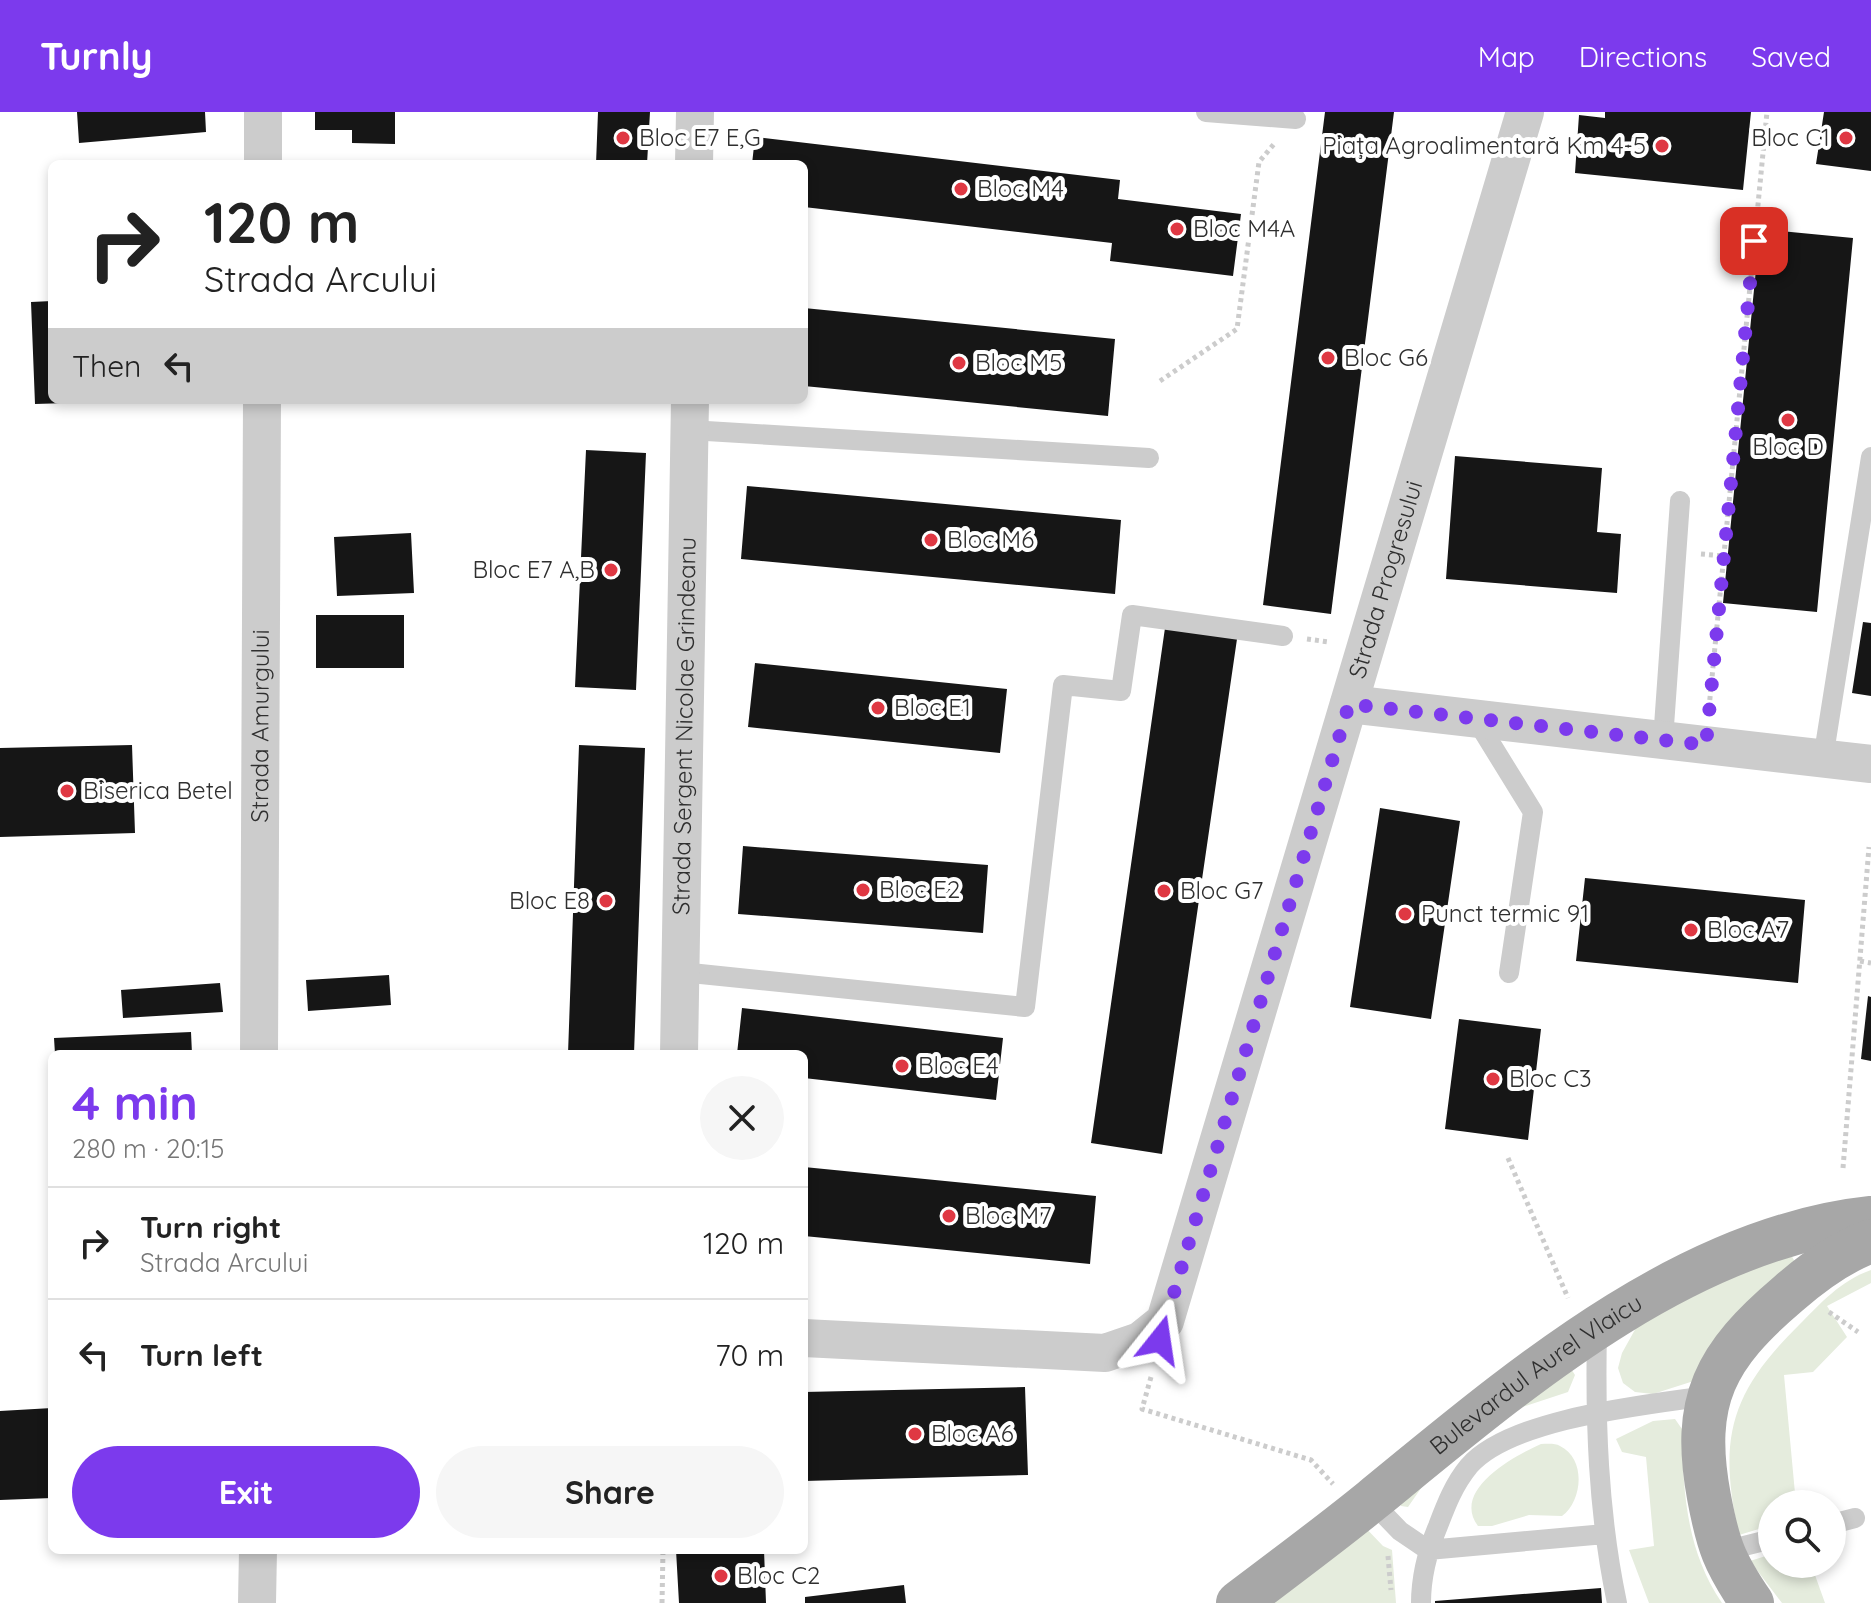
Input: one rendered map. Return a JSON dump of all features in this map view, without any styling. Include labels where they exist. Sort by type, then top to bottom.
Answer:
[{"type":"main road","name":"Bulevardul Aurel Vlaicu","points":[[1238,1603],[1353,1494],[1597,1329],[1664,1288],[1743,1250],[1842,1221],[1871,1218]]},
{"type":"main road","points":[[1752,1603],[1720,1552],[1703,1465],[1703,1416],[1707,1396],[1721,1367],[1758,1319],[1807,1278],[1871,1241]]},
{"type":"street","points":[[263,112],[263,160]]},
{"type":"street","points":[[694,160],[695,112]]},
{"type":"street","name":"Strada Progresului","points":[[1165,1321],[1525,112]]},
{"type":"street","name":"Strada Amurgului","points":[[259,1050],[262,404]]},
{"type":"street","name":"Strada Sergent Nicolae Grindeanu","points":[[679,1050],[690,415]]},
{"type":"street","points":[[1349,704],[1871,764]]},
{"type":"street","points":[[808,1338],[1105,1353],[1140,1341],[1165,1321]]},
{"type":"street","points":[[257,1603],[258,1554]]},
{"type":"lane","points":[[1206,112],[1296,119]]},
{"type":"lane","points":[[690,415],[1149,458]]},
{"type":"lane","points":[[1823,759],[1871,457]]},
{"type":"lane","points":[[1663,740],[1680,501]]},
{"type":"lane","points":[[681,972],[1025,1007],[1063,685],[1121,691],[1132,615],[1283,636]]},
{"type":"lane","points":[[1475,718],[1533,812],[1509,973]]},
{"type":"lane","points":[[1597,1329],[1595,1413],[1605,1534],[1617,1603]]},
{"type":"lane","points":[[1421,1603],[1428,1550],[1448,1497],[1471,1464],[1508,1440],[1542,1426],[1595,1413],[1707,1396]]},
{"type":"lane","points":[[1353,1494],[1428,1550],[1605,1534]]},
{"type":"lane","points":[[1846,1520],[1855,1518]]},
{"type":"lane","points":[[1720,1552],[1758,1542]]},
{"type":"path","points":[[1706,745],[1767,112]]},
{"type":"path","points":[[1160,381],[1237,329],[1259,162],[1296,119]]},
{"type":"path","points":[[1733,239],[1754,241]]},
{"type":"path","points":[[1283,636],[1366,646]]},
{"type":"path","points":[[1843,1168],[1869,847]]},
{"type":"path","points":[[1860,961],[1871,963]]},
{"type":"path","points":[[1508,1158],[1568,1298]]},
{"type":"path","points":[[1832,1313],[1858,1332]]},
{"type":"path","points":[[1165,1321],[1142,1409],[1311,1460],[1353,1494]]},
{"type":"path","points":[[1387,1543],[1392,1603]]},
{"type":"path","points":[[662,1603],[663,1554]]},
{"type":"green space","points":[[1788,1249],[1796,1264],[1700,1379],[1653,1394],[1635,1392],[1623,1383],[1618,1368],[1622,1353],[1642,1317]]},
{"type":"green space","points":[[1871,1270],[1871,1283],[1827,1306],[1847,1337],[1813,1372],[1784,1375],[1795,1490],[1758,1490],[1758,1529],[1739,1535],[1730,1472],[1730,1445],[1744,1397],[1775,1350],[1840,1286]]},
{"type":"green space","points":[[1568,1364],[1575,1375],[1568,1392],[1504,1413],[1426,1481],[1408,1507],[1401,1506],[1397,1498],[1399,1490],[1475,1426]]},
{"type":"green space","points":[[1675,1419],[1682,1429],[1686,1498],[1694,1541],[1710,1583],[1722,1603],[1649,1603],[1629,1550],[1654,1546],[1646,1457],[1622,1452],[1616,1439],[1653,1421]]},
{"type":"green space","points":[[1541,1444],[1560,1446],[1575,1460],[1579,1481],[1569,1510],[1562,1516],[1529,1515],[1492,1526],[1478,1526],[1472,1513],[1473,1500],[1479,1487],[1502,1466]]},
{"type":"green space","points":[[1361,1523],[1383,1546],[1392,1550],[1396,1603],[1257,1603]]},
{"type":"green space","points":[[1758,1558],[1758,1572],[1750,1561]]},
{"type":"green space","points":[[1763,1578],[1816,1578],[1825,1603],[1782,1603]]},
{"type":"building","points":[[77,112],[205,112],[206,132],[79,143]]},
{"type":"building","points":[[315,112],[395,112],[395,144],[352,143],[352,130],[315,130]]},
{"type":"building","name":"Bloc E7 E,G","points":[[598,112],[650,112],[647,160],[596,160]]},
{"type":"building","name":"Bloc G6","points":[[1325,112],[1394,112],[1331,614],[1263,605]]},
{"type":"building","name":"Piața Agroalimentară Km 4-5","points":[[1605,112],[1751,112],[1743,190],[1575,173],[1579,115],[1605,118]]},
{"type":"building","name":"Bloc C1","points":[[1824,112],[1871,112],[1871,171],[1816,164]]},
{"type":"building","name":"Bloc M4","points":[[755,137],[1120,180],[1118,199],[1241,214],[1233,276],[1110,261],[1112,243],[808,207],[808,160],[752,160]]},
{"type":"building","name":"Bloc D","points":[[1760,229],[1853,238],[1817,612],[1723,603]]},
{"type":"building","points":[[48,301],[48,404],[35,404],[31,302]]},
{"type":"building","name":"Bloc M5","points":[[808,308],[1115,339],[1108,416],[808,386]]},
{"type":"building","name":"Bloc E7 A,B","points":[[586,450],[646,453],[636,690],[575,687]]},
{"type":"building","points":[[1455,456],[1602,468],[1597,532],[1621,534],[1617,593],[1446,579]]},
{"type":"building","name":"Bloc M6","points":[[747,486],[1121,520],[1115,594],[741,559]]},
{"type":"building","points":[[411,533],[414,593],[337,596],[334,537]]},
{"type":"building","points":[[316,615],[404,615],[404,668],[316,668]]},
{"type":"building","points":[[1863,622],[1871,623],[1871,696],[1852,693]]},
{"type":"building","name":"Bloc G7","points":[[1165,628],[1237,639],[1162,1154],[1091,1143]]},
{"type":"building","name":"Bloc E1","points":[[755,663],[1007,689],[1000,753],[748,727]]},
{"type":"building","name":"Biserica Betel","points":[[132,745],[135,833],[0,837],[0,748]]},
{"type":"building","name":"Bloc E8","points":[[579,745],[645,748],[634,1050],[568,1050]]},
{"type":"building","name":"Punct termic 91","points":[[1380,808],[1460,821],[1431,1019],[1350,1007]]},
{"type":"building","name":"Bloc E2","points":[[743,846],[988,865],[983,933],[738,914]]},
{"type":"building","name":"Bloc A7","points":[[1585,878],[1805,900],[1798,983],[1576,961]]},
{"type":"building","points":[[389,975],[391,1005],[308,1011],[306,980]]},
{"type":"building","points":[[220,983],[223,1012],[123,1018],[121,990]]},
{"type":"building","points":[[1868,996],[1871,997],[1871,1061],[1861,1059]]},
{"type":"building","name":"Bloc E4","points":[[742,1008],[1003,1038],[996,1100],[808,1078],[808,1050],[737,1050]]},
{"type":"building","name":"Bloc C3","points":[[1459,1019],[1541,1029],[1528,1140],[1445,1129]]},
{"type":"building","points":[[191,1032],[192,1050],[55,1050],[54,1038]]},
{"type":"building","name":"Bloc M7","points":[[808,1167],[1096,1196],[1090,1264],[808,1236]]},
{"type":"building","name":"Bloc A6","points":[[1025,1387],[1028,1475],[808,1481],[808,1392]]},
{"type":"building","points":[[48,1408],[48,1498],[0,1500],[0,1411]]},
{"type":"building","name":"Bloc C2","points":[[676,1554],[764,1554],[766,1603],[679,1603]]},
{"type":"building","points":[[904,1585],[906,1603],[805,1603],[805,1597]]},
{"type":"building","points":[[1601,1588],[1602,1603],[1435,1603],[1435,1601]]},
{"type":"place","name":"Bloc E7 E,G","points":[[623,138]]},
{"type":"place","name":"Bloc C1","points":[[1846,138]]},
{"type":"place","name":"Piața Agroalimentară Km 4-5","points":[[1662,146]]},
{"type":"place","name":"Bloc M4","points":[[961,189]]},
{"type":"place","name":"Bloc M4A","points":[[1177,229]]},
{"type":"place","name":"Bloc G6","points":[[1328,358]]},
{"type":"place","name":"Bloc M5","points":[[959,363]]},
{"type":"place","name":"Bloc D","points":[[1788,420]]},
{"type":"place","name":"Bloc M6","points":[[931,540]]},
{"type":"place","name":"Bloc E7 A,B","points":[[611,570]]},
{"type":"place","name":"Bloc E1","points":[[878,708]]},
{"type":"place","name":"Biserica Betel","points":[[67,791]]},
{"type":"place","name":"Bloc E2","points":[[863,890]]},
{"type":"place","name":"Bloc G7","points":[[1164,891]]},
{"type":"place","name":"Bloc E8","points":[[606,901]]},
{"type":"place","name":"Punct termic 91","points":[[1405,914]]},
{"type":"place","name":"Bloc A7","points":[[1691,930]]},
{"type":"place","name":"Bloc E4","points":[[902,1066]]},
{"type":"place","name":"Bloc C3","points":[[1493,1079]]},
{"type":"place","name":"Bloc M7","points":[[949,1216]]},
{"type":"place","name":"Bloc A6","points":[[915,1434]]},
{"type":"place","name":"Bloc C2","points":[[721,1576]]},
{"type":"route","points":[[1160,1340],[1349,704],[1706,745],[1754,241]]}]
